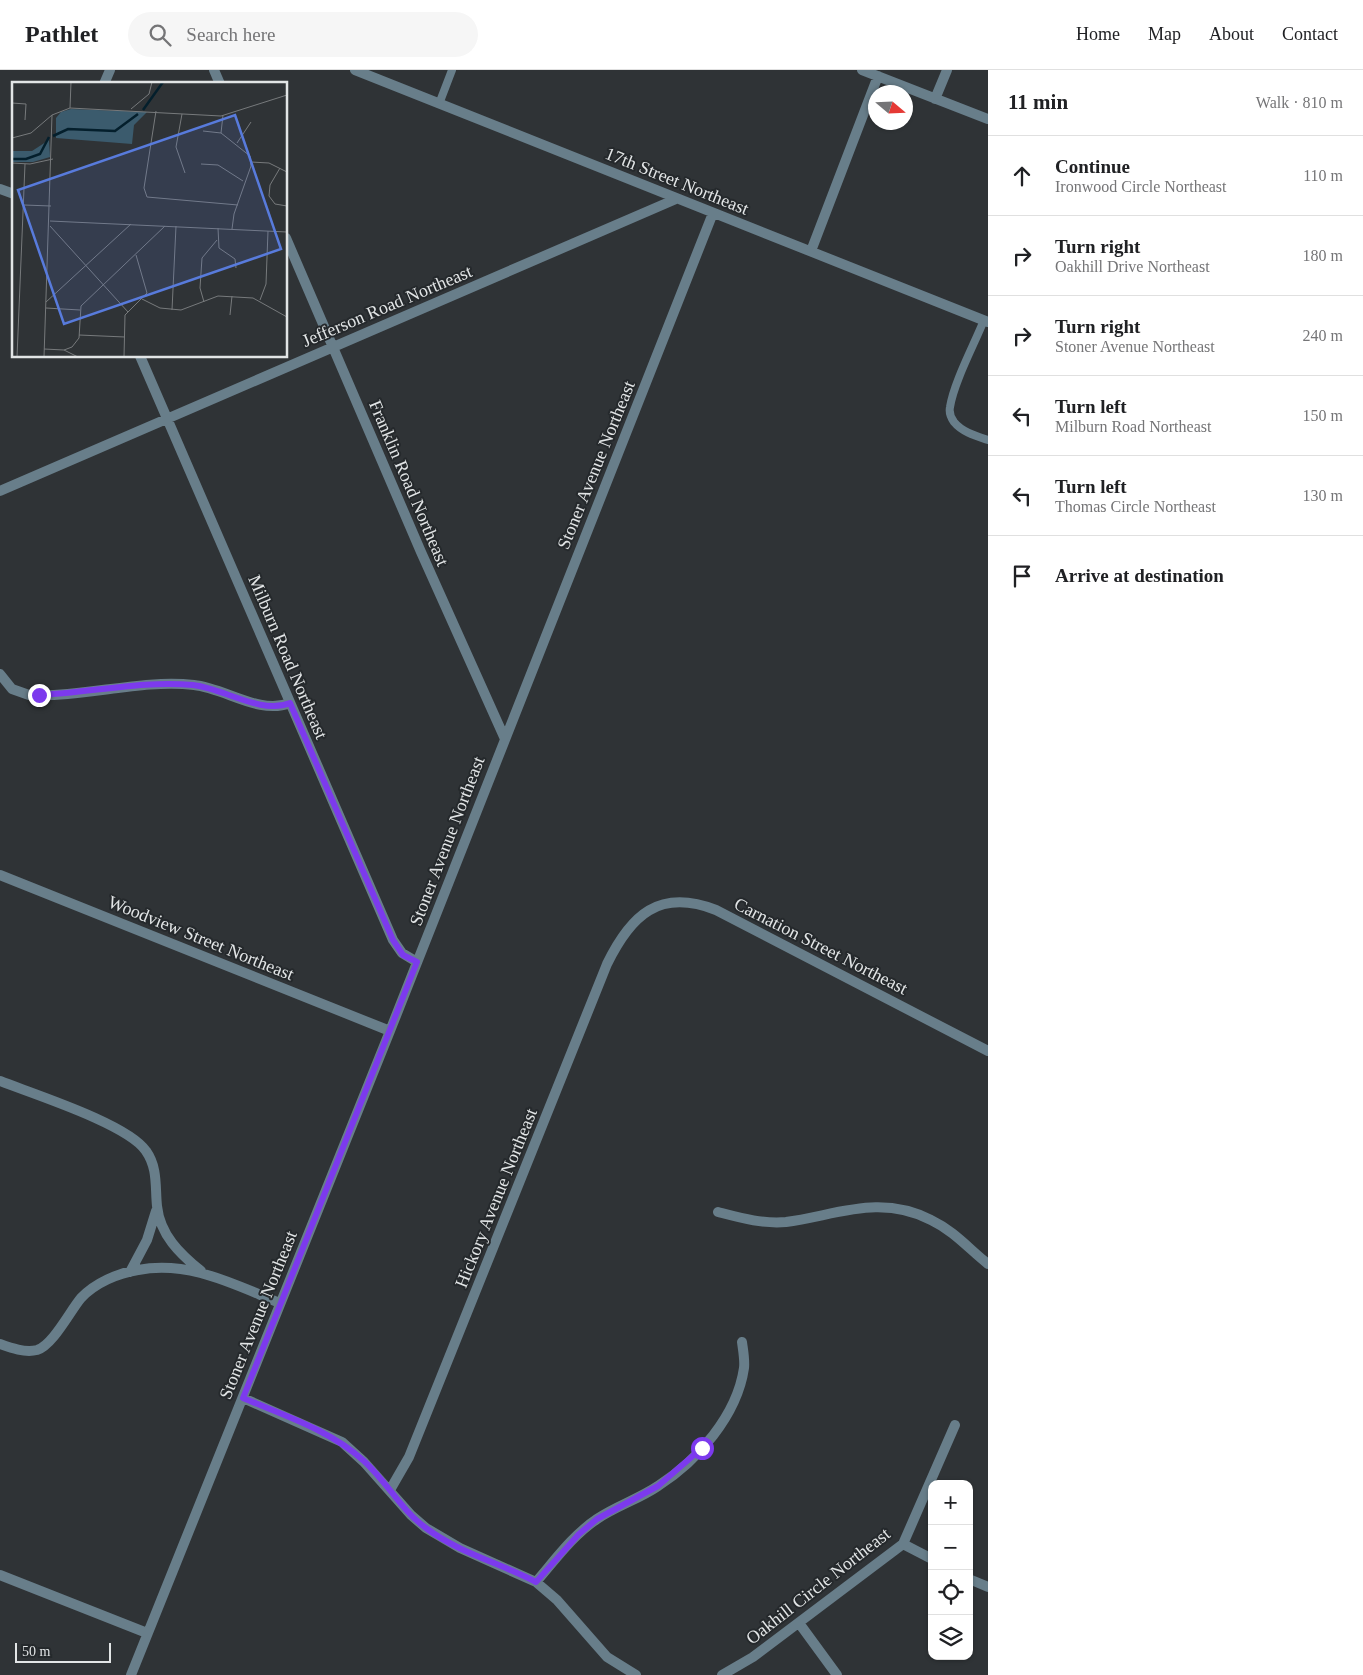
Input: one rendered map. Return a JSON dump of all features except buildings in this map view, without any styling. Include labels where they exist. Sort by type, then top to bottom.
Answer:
[{"type":"street","points":[[105,82],[110,70]]},
{"type":"street","points":[[214,70],[219,82]]},
{"type":"street","name":"17th Street Northeast","points":[[355,70],[986,321]]},
{"type":"street","points":[[862,70],[988,119]]},
{"type":"street","points":[[935,99],[947,70]]},
{"type":"street","points":[[811,251],[878,76]]},
{"type":"street","points":[[0,189],[12,193]]},
{"type":"street","name":"Jefferson Road Northeast","points":[[0,491],[676,199]]},
{"type":"street","name":"Stoner Avenue Northeast","points":[[131,1675],[390,1031],[713,213]]},
{"type":"street","name":"Franklin Road Northeast","points":[[288,243],[332,348],[504,739]]},
{"type":"street","name":"Milburn Road Northeast","points":[[141,358],[169,418],[393,940],[403,955],[417,962]]},
{"type":"street","points":[[0,674],[12,689],[29,695],[182,684],[214,689],[264,705],[279,706],[290,703]]},
{"type":"street","name":"Woodview Street Northeast","points":[[0,875],[390,1031]]},
{"type":"street","name":"Carnation Street Northeast","points":[[635,919],[651,909],[669,904],[688,903],[707,906],[988,1051]]},
{"type":"street","name":"Hickory Avenue Northeast","points":[[390,1490],[409,1457],[607,964],[620,938],[635,919]]},
{"type":"street","points":[[0,1081],[114,1126],[135,1138],[148,1153],[154,1167],[157,1207],[167,1236],[182,1255],[202,1272]]},
{"type":"street","points":[[130,1272],[147,1240],[157,1207]]},
{"type":"street","points":[[718,1212],[748,1220],[785,1222],[860,1207],[894,1208],[911,1211],[946,1228],[988,1264]]},
{"type":"street","points":[[0,1344],[24,1350],[40,1349],[47,1343],[81,1299],[93,1288],[130,1272],[173,1268],[202,1272],[280,1303]]},
{"type":"street","points":[[536,1582],[585,1529],[610,1511],[658,1486],[702,1448],[724,1418],[733,1401],[744,1367],[742,1342]]},
{"type":"street","points":[[243,1398],[342,1442],[364,1462],[411,1515],[442,1539],[536,1582],[557,1600],[608,1657],[636,1675]]},
{"type":"street","name":"Oakhill Circle Northeast","points":[[722,1675],[752,1657],[903,1544],[955,1425]]},
{"type":"street","points":[[903,1544],[928,1557]]},
{"type":"street","points":[[0,1575],[147,1633]]},
{"type":"street","points":[[973,1581],[988,1587]]},
{"type":"street","points":[[799,1622],[838,1675]]},
{"type":"lane","points":[[439,104],[452,70]]},
{"type":"lane","points":[[986,321],[959,382],[950,407],[950,414],[954,422],[962,429],[988,440]]},
{"type":"route","points":[[39,695],[182,684],[226,692],[264,705],[279,706],[290,703],[393,940],[403,955],[417,962],[243,1398],[342,1442],[378,1475],[411,1515],[426,1528],[460,1548],[522,1574],[536,1582],[579,1534],[597,1519],[658,1486],[702,1448]]}]
